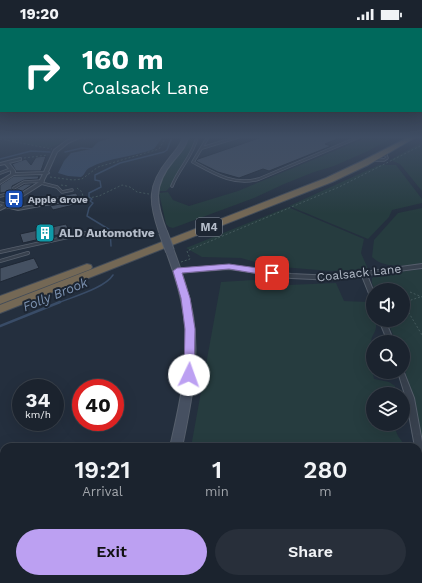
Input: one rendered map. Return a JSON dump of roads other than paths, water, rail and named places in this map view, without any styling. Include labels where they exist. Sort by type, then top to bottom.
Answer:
[{"type":"highway","name":"M4","points":[[0,300],[321,177],[352,163]]},
{"type":"highway","name":"M4","points":[[0,309],[329,180],[365,163]]},
{"type":"street","points":[[7,163],[12,172]]},
{"type":"street","points":[[0,209],[42,182],[48,175],[51,163]]},
{"type":"street","points":[[169,163],[158,176],[153,194],[157,215],[176,267],[188,312],[190,329],[190,365],[184,410],[177,443]]},
{"type":"street","points":[[0,183],[12,172],[48,175]]},
{"type":"street","points":[[6,206],[18,209],[67,198],[79,197]]},
{"type":"street","name":"Coalsack Lane","points":[[176,267],[229,267],[312,278],[334,278],[422,266]]},
{"type":"street","points":[[364,274],[368,283]]},
{"type":"street","points":[[404,379],[410,398],[418,443]]},
{"type":"lane","points":[[172,186],[184,163]]},
{"type":"lane","points":[[196,163],[234,182],[247,183],[296,163]]},
{"type":"lane","points":[[0,173],[12,172]]},
{"type":"lane","points":[[14,188],[24,182],[42,182],[57,187],[62,192],[72,190]]},
{"type":"lane","points":[[0,196],[8,194],[20,197]]},
{"type":"lane","points":[[0,203],[6,206]]},
{"type":"lane","points":[[0,252],[86,233]]},
{"type":"lane","points":[[0,261],[28,253]]},
{"type":"water","points":[[63,163],[101,163],[88,169],[81,177],[68,176],[58,173]]},
{"type":"waterway","name":"Folly Brook","points":[[111,246],[110,230],[87,216],[89,208],[93,203],[90,201],[92,199],[89,197],[89,193],[101,187],[100,181],[95,180],[95,175],[120,163]]},
{"type":"waterway","name":"Folly Brook","points":[[58,303],[96,288],[109,280],[113,275]]},
{"type":"waterway","name":"Folly Brook","points":[[0,326],[60,302]]},
{"type":"place","name":"Apple Grove","points":[[14,199]]},
{"type":"place","name":"ALD Automotive","points":[[45,233]]}]
